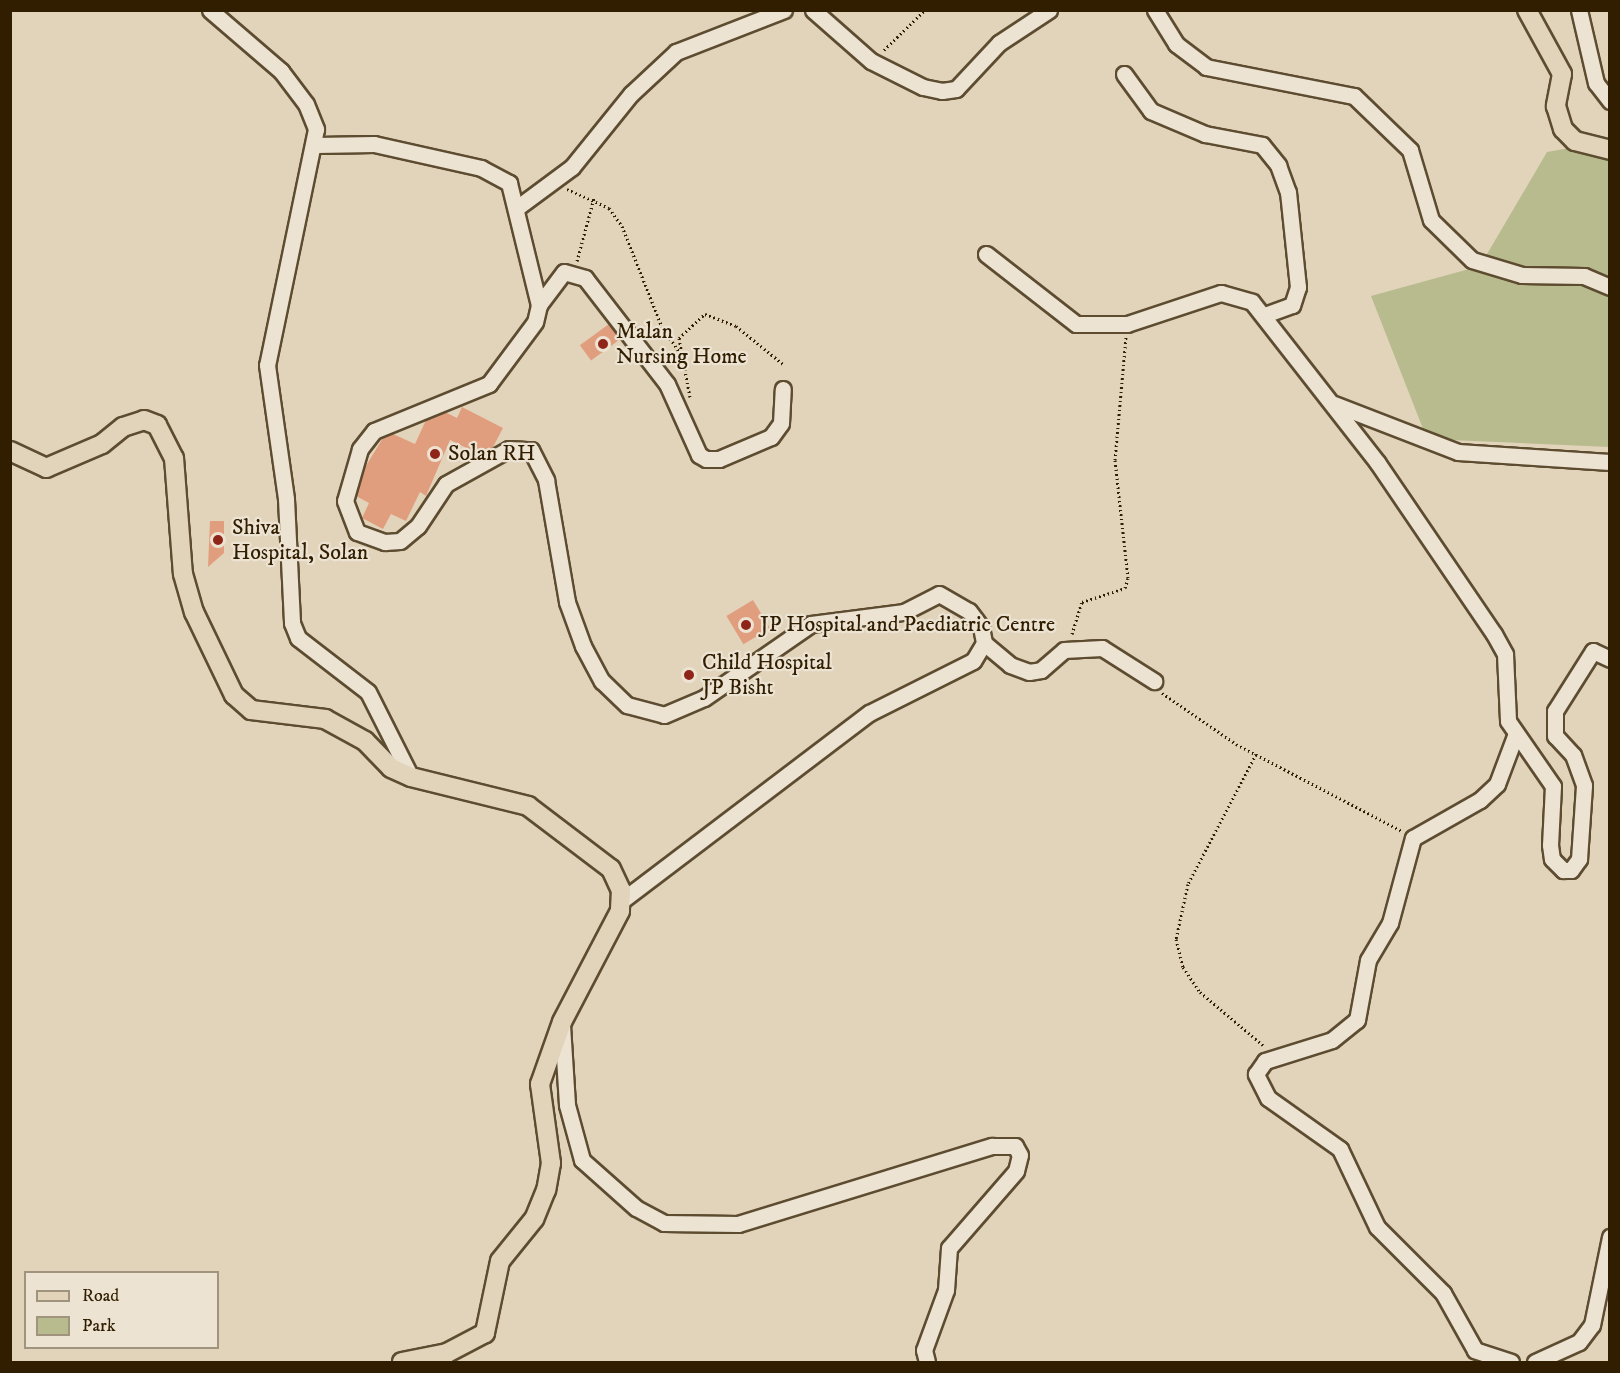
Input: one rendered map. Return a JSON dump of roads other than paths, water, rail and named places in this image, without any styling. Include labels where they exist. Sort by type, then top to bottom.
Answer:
[{"type":"main road","points":[[1527,10],[1562,74],[1556,106],[1563,129],[1575,141],[1610,150]]},
{"type":"main road","points":[[10,452],[46,468],[102,444],[123,427],[144,420],[157,425],[174,458],[186,584],[234,695],[251,710],[325,719],[365,741],[391,768],[411,777],[512,799],[549,818],[582,852],[611,869],[620,902],[562,1022],[540,1084],[551,1163],[534,1219],[500,1261],[479,1339],[402,1362]]},
{"type":"street","points":[[210,10],[281,71],[306,104],[316,145],[267,365],[286,499],[292,624],[298,638],[368,692],[411,777]]},
{"type":"street","points":[[518,207],[551,184],[676,52],[784,10]]},
{"type":"street","points":[[813,10],[871,61],[923,87],[956,89],[999,43],[1049,10]]},
{"type":"street","points":[[1155,10],[1176,44],[1206,67],[1354,96],[1403,139],[1415,159],[1431,220],[1472,260],[1522,275],[1584,276],[1610,287]]},
{"type":"street","points":[[1579,10],[1596,83],[1610,102]]},
{"type":"street","points":[[1124,74],[1150,111],[1205,134],[1262,145],[1278,165],[1288,192],[1298,287],[1292,305],[1264,315]]},
{"type":"street","points":[[316,145],[374,144],[480,168],[509,183],[518,207],[539,305]]},
{"type":"street","points":[[986,254],[1060,316],[1101,327],[1127,324],[1221,293],[1252,302],[1332,403],[1494,634],[1505,654],[1508,721],[1515,736],[1543,766],[1553,786],[1552,859],[1556,867],[1571,870],[1579,859],[1584,785],[1553,723],[1588,656],[1601,650],[1610,659]]},
{"type":"street","points":[[783,389],[781,423],[771,437],[719,459],[699,455],[667,384],[599,292],[574,272],[564,272],[539,305],[535,322],[489,384],[374,431],[360,449],[345,501],[357,532],[385,542],[400,541],[418,526],[446,484],[509,449],[531,450],[546,480],[565,592],[583,646],[602,681],[627,705],[645,712],[664,715],[685,709],[811,624],[904,612],[939,594],[969,611],[981,627],[984,643],[1010,665],[1029,672],[1070,649],[1102,648],[1154,681]]},
{"type":"street","points":[[1332,403],[1407,437],[1458,452],[1610,462]]},
{"type":"street","points":[[620,902],[870,712],[945,678],[972,662],[984,643]]},
{"type":"street","points":[[1510,1362],[1478,1358],[1462,1335],[1428,1275],[1377,1227],[1340,1149],[1261,1091],[1258,1066],[1277,1056],[1332,1040],[1357,1020],[1368,960],[1390,923],[1413,838],[1480,800],[1497,784],[1515,736]]},
{"type":"street","points":[[562,1022],[567,1105],[582,1160],[636,1208],[664,1223],[738,1224],[992,1146],[1015,1146],[1020,1155],[1016,1172],[949,1248],[946,1290],[924,1350],[927,1362]]},
{"type":"street","points":[[1535,1362],[1579,1342],[1592,1325],[1610,1237]]},
{"type":"place","name":"Malan Nursing Home","points":[[603,344]]},
{"type":"place","name":"Solan RH","points":[[435,454]]},
{"type":"place","name":"Shiva Hospital, Solan","points":[[218,540]]},
{"type":"place","name":"JP Hospital and Paediatric Centre","points":[[746,625]]},
{"type":"place","name":"Child Hospital JP Bisht","points":[[689,675]]}]
